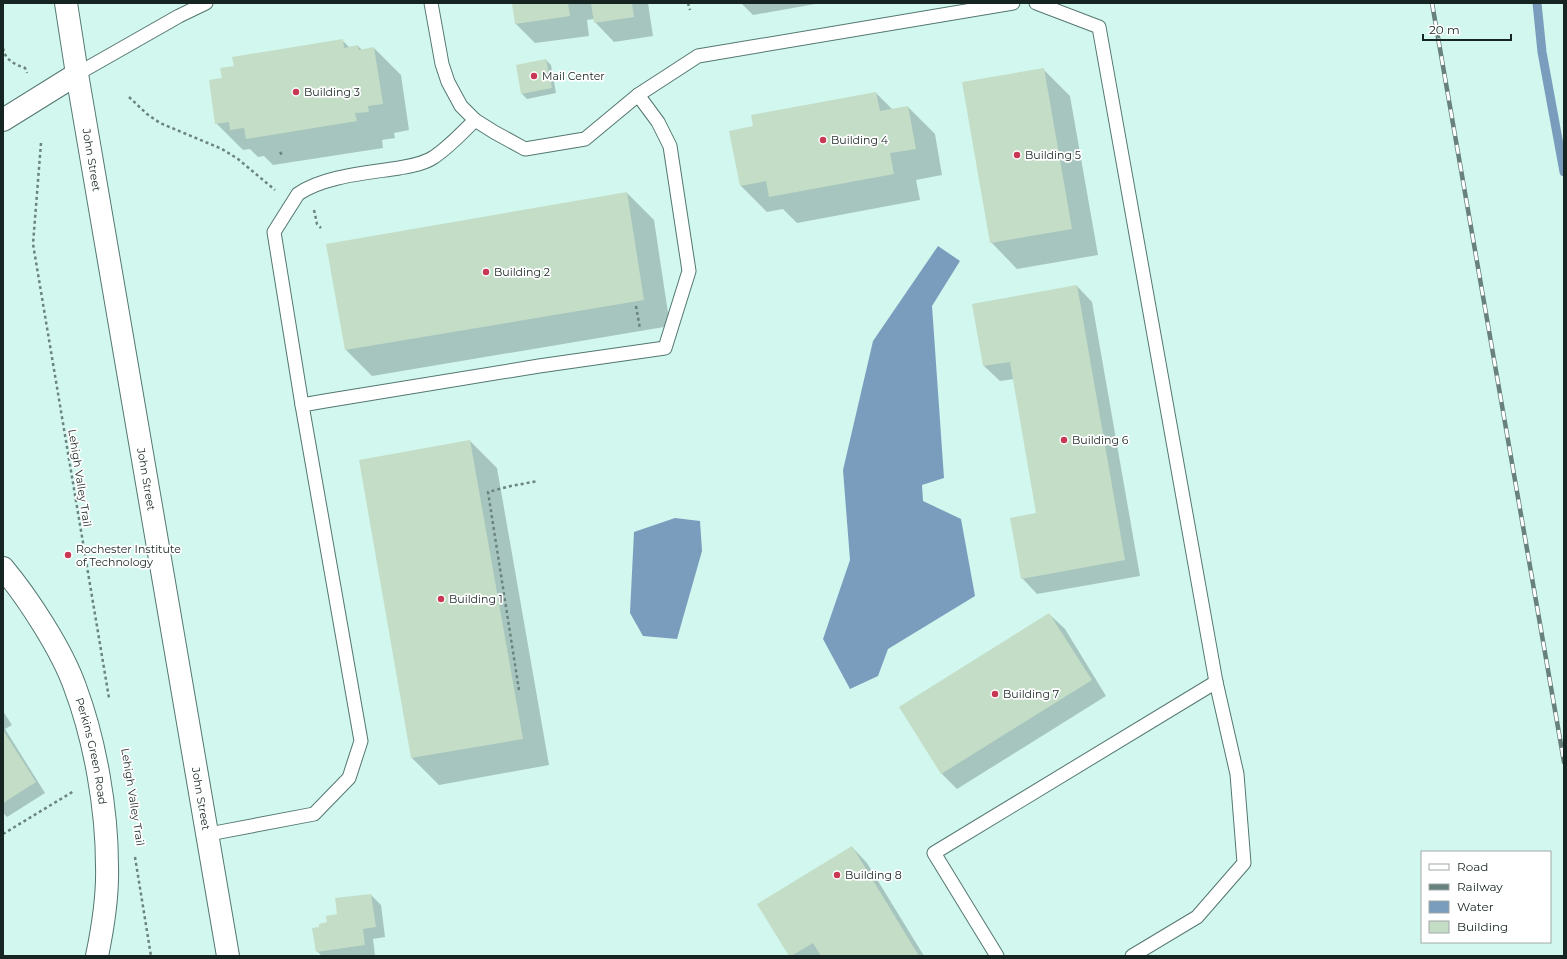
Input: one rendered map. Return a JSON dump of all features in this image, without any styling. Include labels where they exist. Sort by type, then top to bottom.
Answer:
[{"type":"street","name":"John Street","points":[[66,3],[77,74],[209,834],[228,956]]},
{"type":"street","points":[[3,120],[77,74]]},
{"type":"street","name":"Perkins Green Road","points":[[3,568],[34,611],[57,648],[75,686],[88,732],[98,776],[105,824],[108,866],[103,925],[96,956]]},
{"type":"lane","points":[[77,74],[179,16],[206,3]]},
{"type":"lane","points":[[431,3],[442,64],[448,82],[461,106],[475,120],[526,149],[585,138],[638,95],[698,56],[1013,3]]},
{"type":"lane","points":[[1036,3],[1099,27],[1216,682],[1237,774],[1244,863],[1197,917],[1132,956]]},
{"type":"lane","points":[[302,406],[325,400],[506,371],[665,348],[689,271],[670,146],[658,122],[638,95]]},
{"type":"lane","points":[[209,834],[314,814],[349,778],[362,741],[302,406],[274,232],[298,194],[303,190],[327,180],[416,165],[433,158],[453,142],[475,120]]},
{"type":"lane","points":[[997,956],[934,853],[1216,682]]},
{"type":"path","points":[[688,3],[690,10]]},
{"type":"path","points":[[3,48],[4,55],[12,63],[25,68],[29,76]]},
{"type":"path","points":[[129,97],[147,114],[160,123],[222,149],[238,159],[275,190]]},
{"type":"path","name":"Lehigh Valley Trail","points":[[41,143],[34,244],[109,701]]},
{"type":"path","points":[[313,207],[317,224],[321,228]]},
{"type":"path","points":[[519,690],[488,492],[538,481]]},
{"type":"path","points":[[3,834],[98,776]]},
{"type":"path","name":"Lehigh Valley Trail","points":[[134,850],[151,956]]},
{"type":"water","points":[[938,246],[960,261],[932,306],[944,478],[922,485],[923,501],[961,519],[975,596],[888,649],[878,676],[850,689],[823,639],[850,560],[843,470],[873,341]]},
{"type":"water","points":[[675,518],[700,521],[702,551],[677,639],[643,636],[630,613],[634,532]]},
{"type":"building","points":[[512,3],[568,3],[570,16],[515,24]]},
{"type":"building","points":[[591,3],[632,3],[634,17],[594,23]]},
{"type":"building","name":"Building 3","points":[[343,39],[344,48],[358,45],[359,50],[374,47],[383,104],[368,106],[369,112],[355,113],[357,121],[246,139],[244,128],[230,130],[229,122],[215,124],[209,80],[222,78],[220,68],[234,66],[232,57]]},
{"type":"building","name":"Mail Center","points":[[546,59],[552,88],[521,94],[516,65]]},
{"type":"building","name":"Building 5","points":[[1044,68],[1072,229],[990,243],[962,82]]},
{"type":"building","name":"Building 4","points":[[876,92],[880,111],[908,106],[916,149],[890,153],[894,174],[769,197],[766,181],[740,186],[729,131],[753,126],[751,115]]},
{"type":"building","name":"Building 2","points":[[627,192],[644,300],[345,350],[326,244]]},
{"type":"building","name":"Building 6","points":[[1077,285],[1125,560],[1021,579],[1010,518],[1036,513],[1010,362],[983,366],[972,304]]},
{"type":"building","name":"Building 1","points":[[470,440],[523,739],[411,758],[359,460]]},
{"type":"building","name":"Building 7","points":[[1049,613],[1092,680],[941,774],[899,707]]},
{"type":"building","points":[[3,730],[36,782],[3,803]]},
{"type":"building","name":"Building 8","points":[[852,846],[919,956],[821,956],[813,943],[789,956],[757,904]]},
{"type":"building","points":[[371,894],[376,927],[363,929],[365,945],[316,952],[312,928],[319,927],[319,924],[327,922],[326,916],[337,914],[335,898]]},
{"type":"waterway","points":[[1537,3],[1542,52],[1564,172]]},
{"type":"railway","points":[[1432,3],[1564,762]]},
{"type":"place","name":"Mail Center","points":[[534,76]]},
{"type":"place","name":"Building 3","points":[[296,92]]},
{"type":"place","name":"Building 4","points":[[823,140]]},
{"type":"place","name":"Building 5","points":[[1017,155]]},
{"type":"place","name":"Building 2","points":[[486,272]]},
{"type":"place","name":"Building 6","points":[[1064,440]]},
{"type":"place","name":"Rochester Institute of Technology","points":[[68,555]]},
{"type":"place","name":"Building 1","points":[[441,599]]},
{"type":"place","name":"Building 7","points":[[995,694]]},
{"type":"place","name":"Building 8","points":[[837,875]]}]
